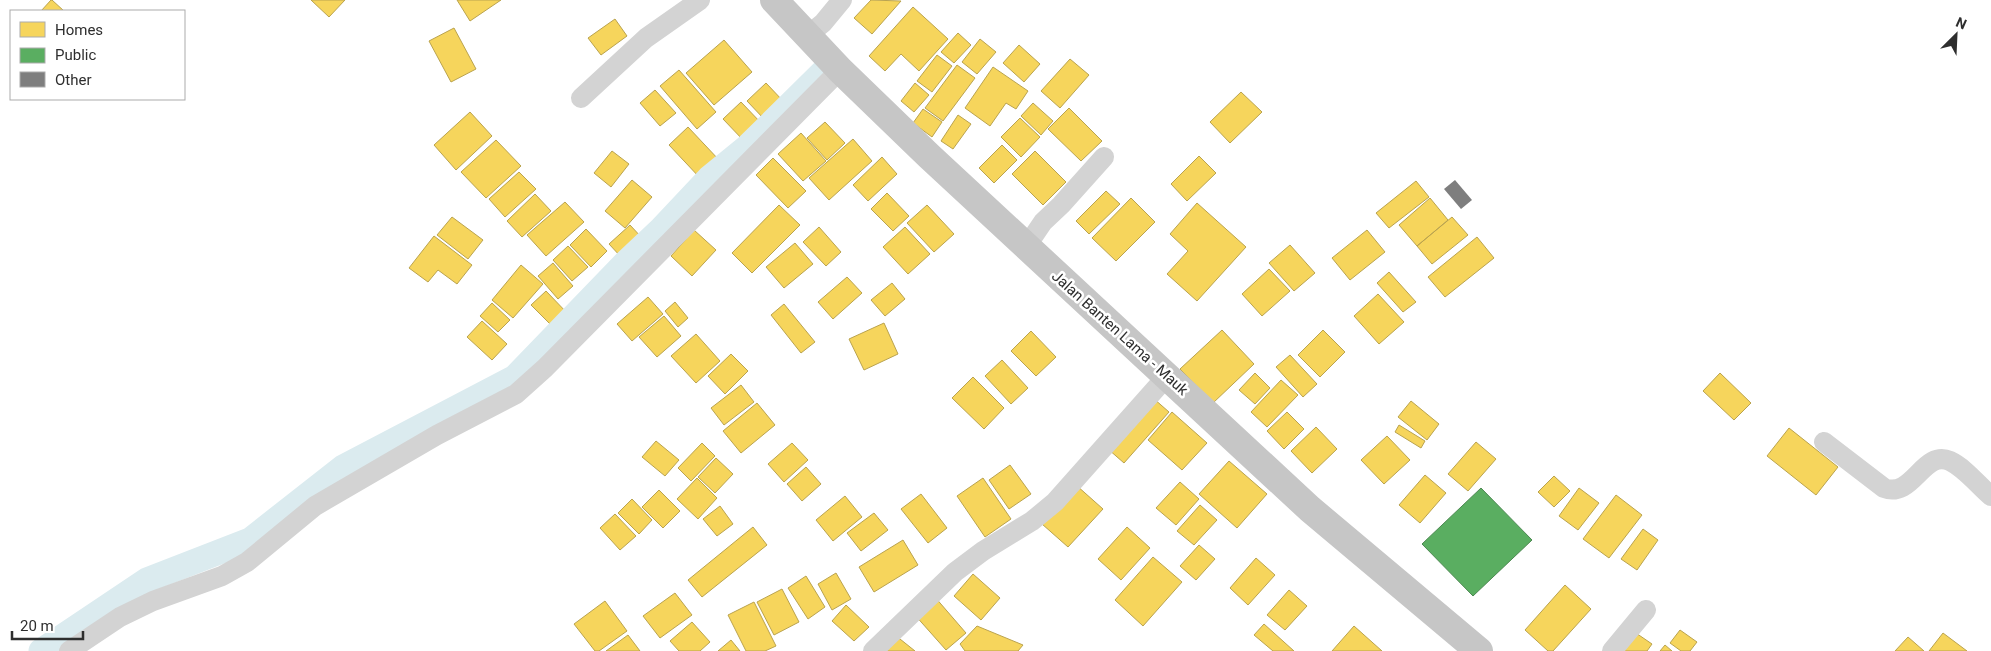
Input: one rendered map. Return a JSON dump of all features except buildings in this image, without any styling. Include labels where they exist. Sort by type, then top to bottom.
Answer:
[{"type":"main road","name":"Jalan Banten Lama - Mauk","points":[[774,0],[840,70],[1026,247],[1310,510],[1479,651]]},
{"type":"street","points":[[581,98],[646,38],[700,0]]},
{"type":"street","points":[[808,35],[822,23],[842,0]]},
{"type":"street","points":[[68,651],[120,617],[153,601],[222,576],[247,562],[315,506],[437,435],[516,394],[545,368],[840,70]]},
{"type":"street","points":[[1026,247],[1043,222],[1062,205],[1104,157]]},
{"type":"street","points":[[873,651],[955,572],[983,551],[1032,521],[1055,502],[1167,376]]},
{"type":"street","points":[[1824,442],[1884,488],[1890,490],[1902,488],[1931,462],[1945,459],[1956,465],[1991,496]]},
{"type":"street","points":[[1612,651],[1646,610]]},
{"type":"waterway","points":[[41,651],[147,580],[250,540],[343,467],[515,377],[709,178],[747,147],[829,66]]}]
